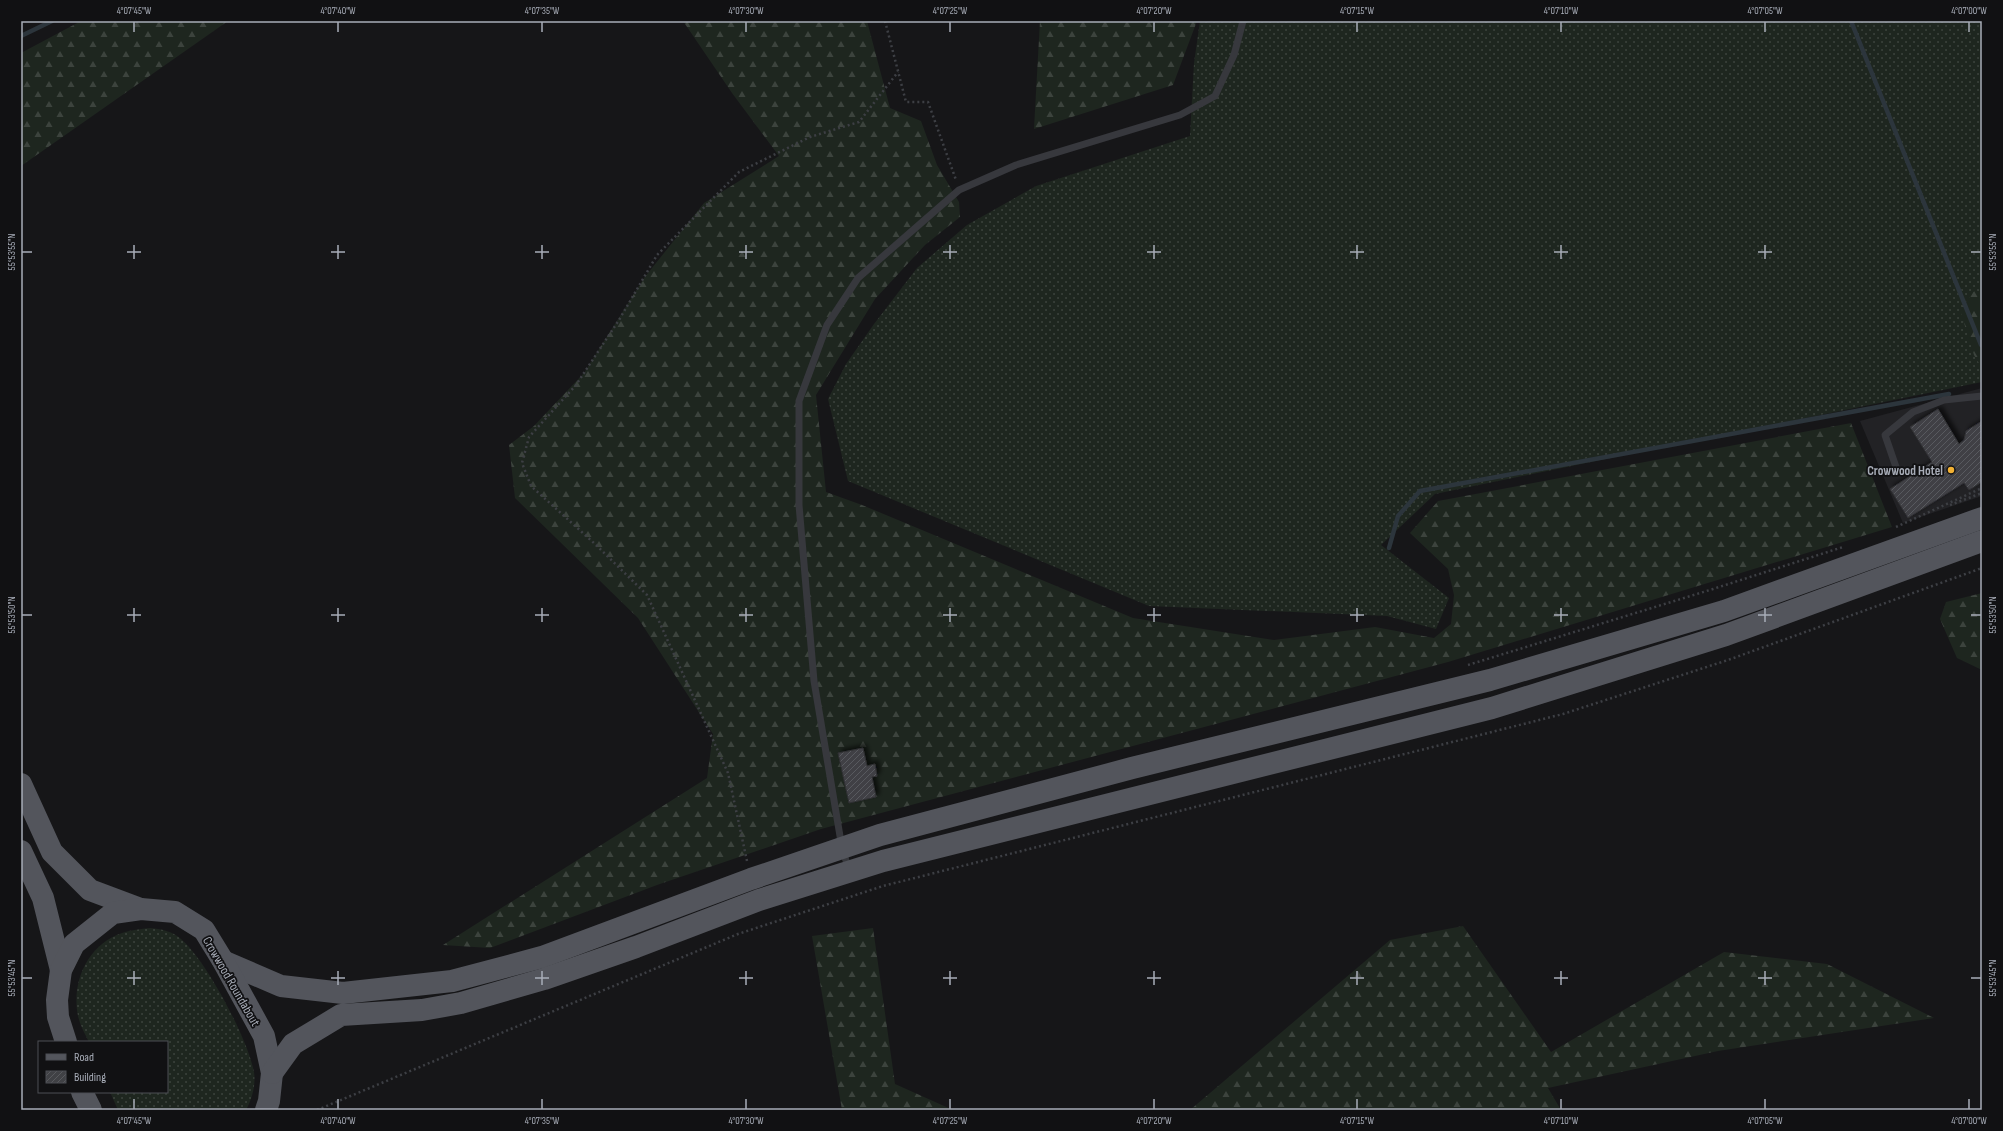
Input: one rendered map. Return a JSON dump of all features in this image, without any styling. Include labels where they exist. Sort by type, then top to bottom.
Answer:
[{"type":"main road","points":[[223,961],[281,986],[344,993],[452,981],[542,957],[751,879],[880,835],[1132,768],[1498,678],[1724,612],[1982,518]]},
{"type":"main road","points":[[272,1073],[293,1044],[340,1015],[422,1010],[461,1004],[544,979],[636,947],[759,900],[882,861],[1492,708],[1726,635],[1982,541]]},
{"type":"main road","points":[[21,784],[52,852],[90,890],[141,909]]},
{"type":"main road","points":[[21,851],[43,898],[61,970]]},
{"type":"main road","name":"Crowwood Roundabout","points":[[66,1041],[58,1017],[57,1000],[61,970],[74,944],[112,913],[141,909],[175,912],[204,930],[223,961],[264,1036],[272,1073],[270,1101],[266,1110]]},
{"type":"lane","points":[[849,871],[842,848],[814,681],[798,505],[798,401],[827,325],[858,278],[959,190],[1016,165],[1180,115],[1214,96],[1234,55],[1243,21]]},
{"type":"lane","points":[[1896,468],[1885,435],[1913,412],[1944,400],[1982,396]]},
{"type":"path","points":[[885,21],[906,102],[928,102],[959,190]]},
{"type":"path","points":[[751,879],[728,774],[647,595],[595,544],[531,486],[522,463],[529,437],[576,385],[619,320],[657,255],[739,172],[810,137],[859,122],[898,72]]},
{"type":"path","points":[[1890,530],[1982,488]]},
{"type":"path","points":[[1933,511],[1982,494]]},
{"type":"path","points":[[1464,666],[1705,592],[1846,546]]},
{"type":"path","points":[[317,1110],[738,934],[854,896],[891,884],[1563,714],[1728,660],[1982,568]]},
{"type":"shaded area","points":[[1982,388],[1982,496],[1903,523],[1860,421]]},
{"type":"green space","points":[[81,21],[228,21],[21,166],[21,53]]},
{"type":"green space","points":[[683,21],[867,21],[890,108],[921,121],[937,165],[959,202],[960,217],[925,245],[875,299],[816,395],[826,492],[862,505],[1133,618],[1274,640],[1375,627],[1434,638],[1451,624],[1454,595],[1448,569],[1410,533],[1438,501],[1851,423],[1892,527],[1448,662],[821,829],[657,885],[490,948],[443,945],[707,778],[713,734],[638,618],[515,498],[509,445],[534,426],[584,373],[644,278],[704,203],[779,156],[732,93]]},
{"type":"green space","points":[[1040,21],[1197,21],[1173,85],[1034,129]]},
{"type":"green space","points":[[1200,21],[1982,21],[1982,382],[1435,494],[1381,545],[1449,598],[1436,629],[1387,616],[1149,606],[848,481],[828,399],[846,364],[874,324],[917,268],[967,225],[1036,186],[1190,136],[1194,63]]},
{"type":"green space","points":[[1974,291],[1982,291],[1982,368],[1974,355],[1960,310]]},
{"type":"green space","points":[[1982,593],[1982,670],[1957,658],[1940,619],[1946,602]]},
{"type":"green space","points":[[1463,926],[1551,1052],[1724,952],[1827,964],[1934,1018],[1718,1051],[1548,1088],[1561,1110],[1190,1110],[1390,940]]},
{"type":"green space","points":[[150,928],[174,934],[191,949],[214,982],[244,1040],[254,1072],[253,1092],[246,1110],[118,1110],[110,1093],[168,1093],[168,1041],[88,1041],[78,1016],[76,1003],[77,990],[80,978],[91,955],[110,938],[132,930]]},
{"type":"green space","points":[[873,928],[895,1084],[953,1110],[842,1110],[812,936]]},
{"type":"building","name":"Crowwood Hotel","points":[[1938,409],[1959,444],[1964,440],[1966,431],[1982,421],[1982,482],[1969,490],[1964,483],[1908,518],[1890,489],[1932,462],[1910,427]]},
{"type":"building","points":[[863,748],[867,766],[875,764],[877,776],[872,777],[876,797],[849,803],[838,753]]},
{"type":"waterway","points":[[21,36],[52,21]]},
{"type":"waterway","points":[[1851,21],[1981,345]]},
{"type":"waterway","points":[[1389,548],[1398,516],[1420,491],[1949,394]]},
{"type":"place","name":"Crowwood Hotel","points":[[1951,470]]}]
